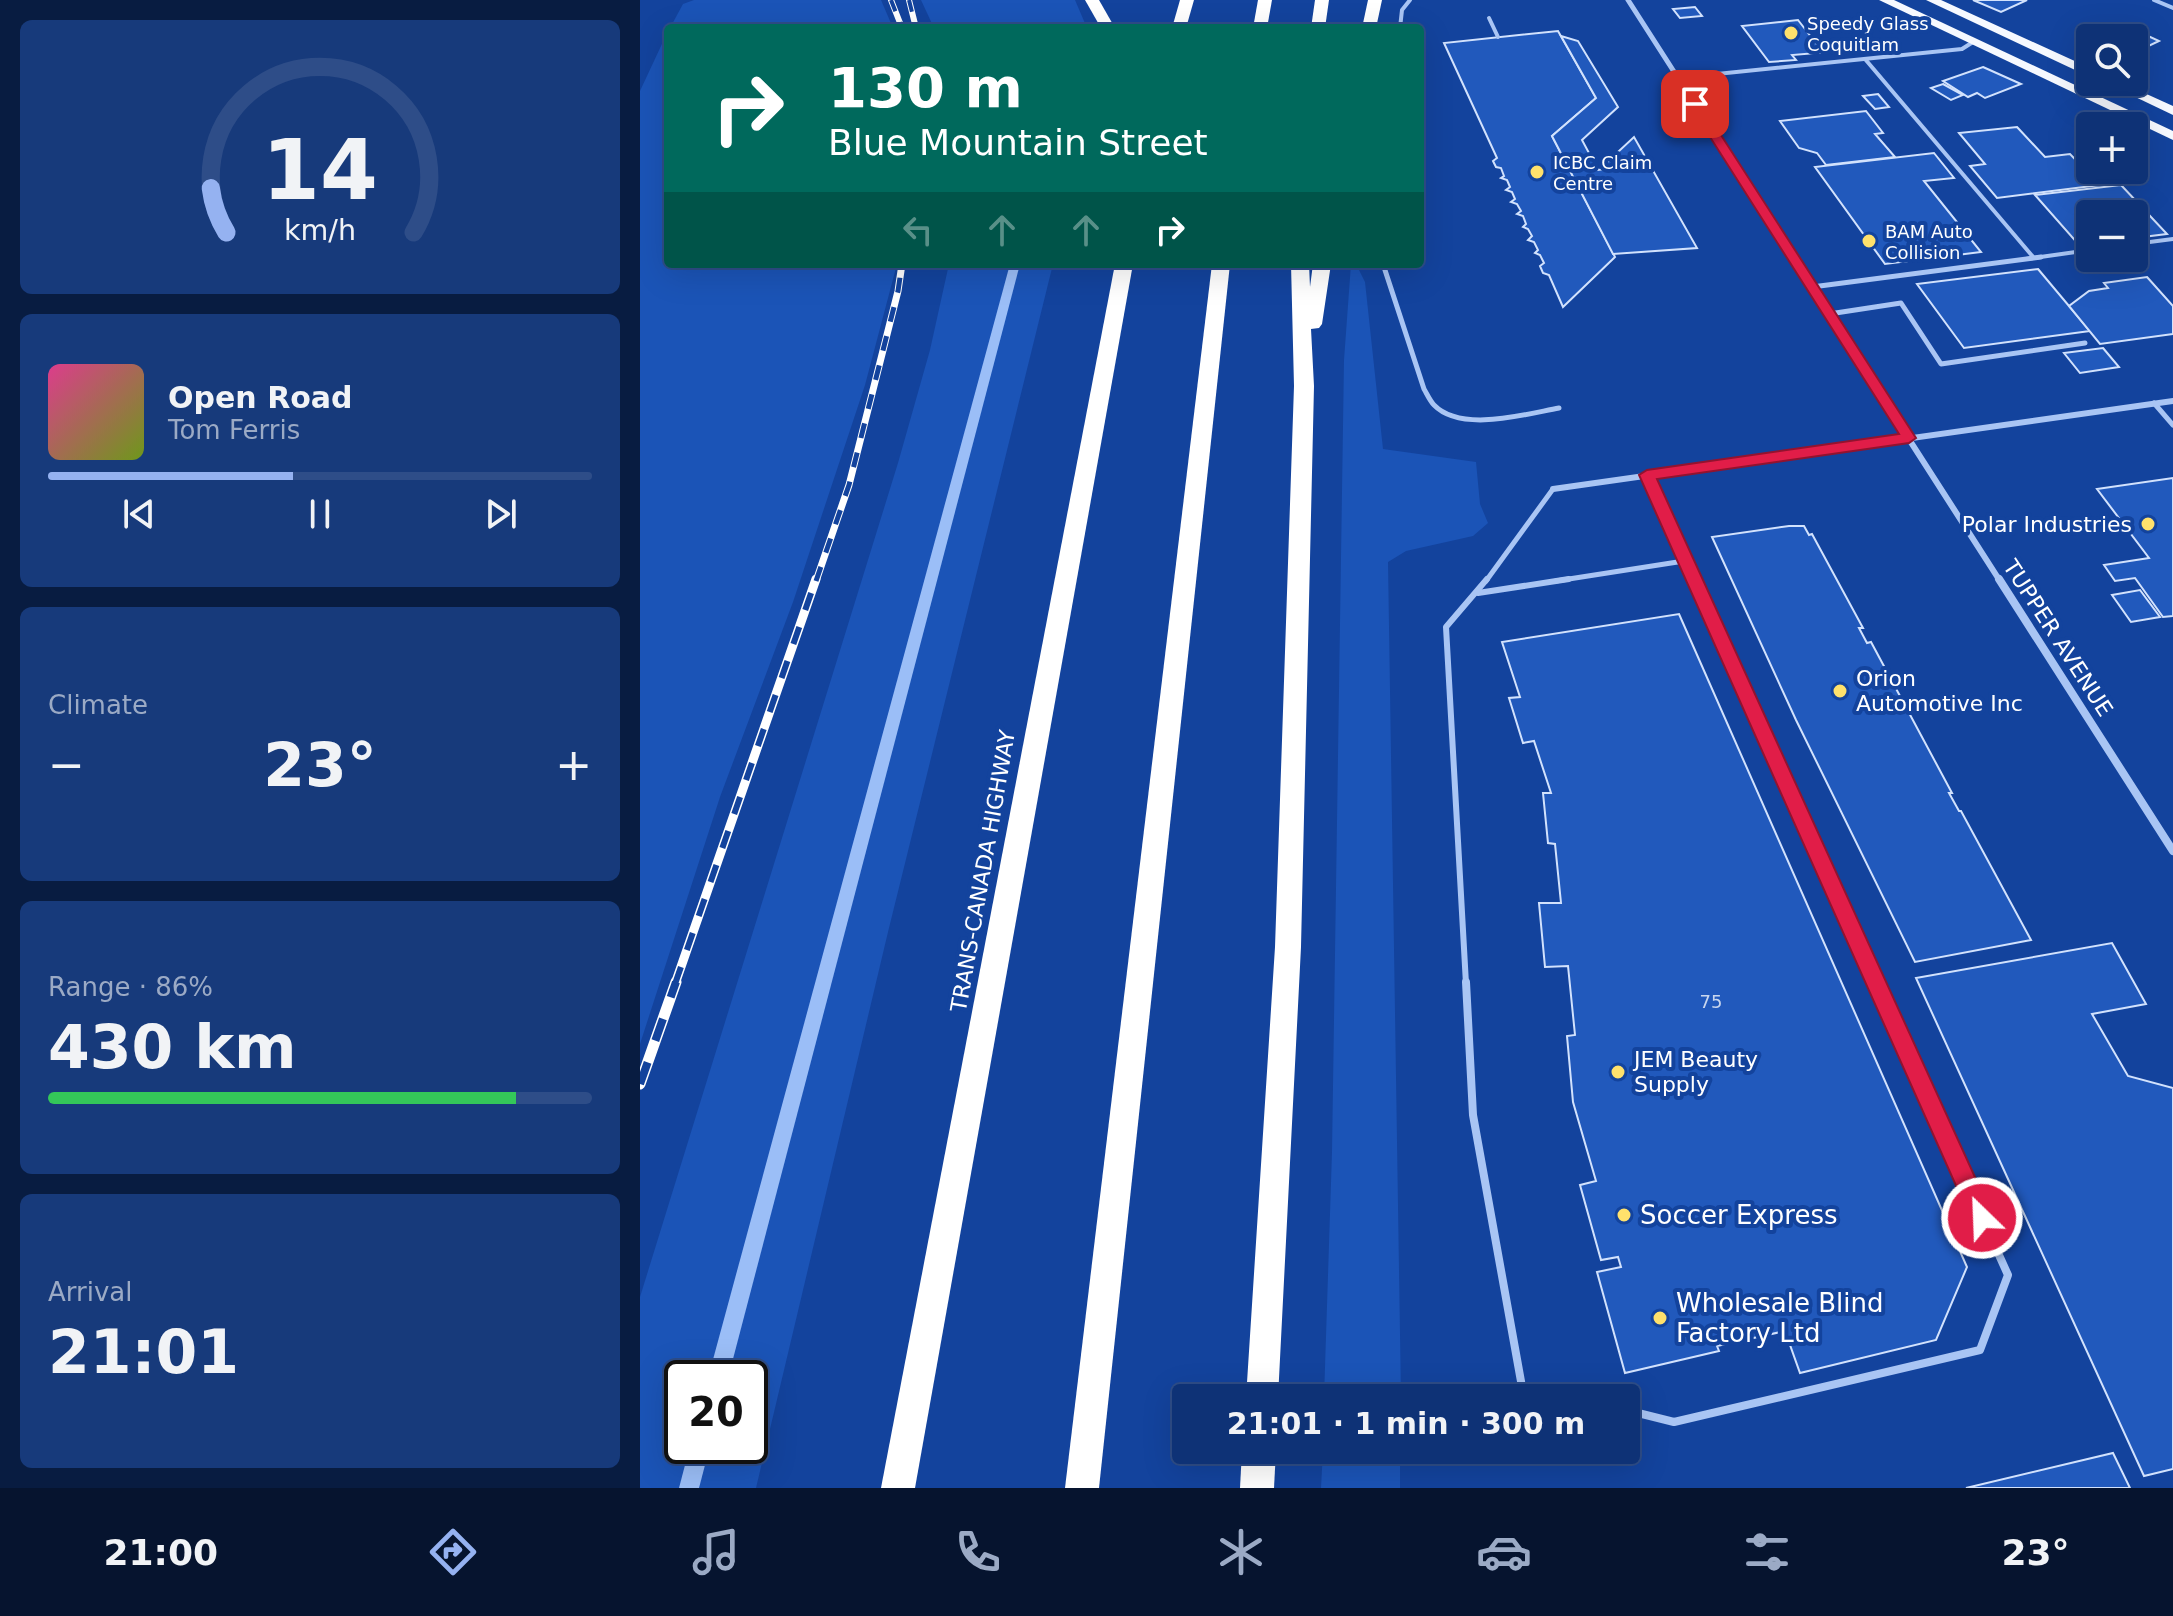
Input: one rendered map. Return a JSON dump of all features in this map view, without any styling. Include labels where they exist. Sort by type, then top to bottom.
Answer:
[{"type":"highway","points":[[1092,0],[1106,24]]},
{"type":"highway","points":[[1180,24],[1187,0]]},
{"type":"highway","points":[[1261,24],[1265,0]]},
{"type":"highway","points":[[1319,24],[1322,0]]},
{"type":"highway","points":[[1370,24],[1375,0]]},
{"type":"highway","points":[[1110,333],[1112,268]]},
{"type":"highway","name":"TRANS-CANADA HIGHWAY","points":[[898,1488],[1123,268]]},
{"type":"highway","points":[[1082,1488],[1221,268]]},
{"type":"highway","points":[[1263,1384],[1288,947],[1304,386],[1300,268]]},
{"type":"highway","points":[[1304,386],[1321,268]]},
{"type":"highway","points":[[1257,1488],[1258,1464]]},
{"type":"main road","points":[[1885,0],[2173,136]]},
{"type":"main road","points":[[1932,0],[2076,67]]},
{"type":"main road","points":[[2140,96],[2173,111]]},
{"type":"street","name":"TUPPER AVENUE","points":[[1628,0],[2173,851]]},
{"type":"street","points":[[1553,489],[2173,401]]},
{"type":"lane","points":[[1400,24],[1402,10],[1410,0]]},
{"type":"lane","points":[[2154,0],[2173,8]]},
{"type":"lane","points":[[1489,18],[1498,37]]},
{"type":"lane","points":[[1678,78],[1962,49],[1973,42]]},
{"type":"lane","points":[[1865,59],[2034,258]]},
{"type":"lane","points":[[2148,242],[2173,239]]},
{"type":"lane","points":[[1812,287],[2076,252]]},
{"type":"lane","points":[[1384,268],[1424,389],[1435,407],[1453,416],[1472,420],[1559,408]]},
{"type":"lane","points":[[1829,314],[1901,303],[1941,364],[2085,343]]},
{"type":"lane","points":[[2154,403],[2173,425]]},
{"type":"lane","points":[[1640,1414],[1674,1422],[1980,1350],[2008,1275],[1647,475]]},
{"type":"lane","points":[[1521,1384],[1473,1115],[1446,627],[1477,593],[1553,489]]},
{"type":"lane","points":[[1477,593],[1684,561]]},
{"type":"shaded area","points":[[694,0],[881,0],[891,24],[672,24],[683,4]]},
{"type":"shaded area","points":[[921,0],[1075,0],[1085,24],[932,24]]},
{"type":"shaded area","points":[[664,40],[664,268],[896,268],[865,385],[793,602],[720,797],[640,1044],[640,91]]},
{"type":"shaded area","points":[[948,268],[1052,268],[888,932],[768,1437],[768,1360],[664,1360],[664,1464],[762,1464],[756,1488],[640,1488],[640,1297],[898,463],[930,350]]},
{"type":"shaded area","points":[[1351,268],[1358,268],[1365,282],[1383,449],[1476,462],[1480,504],[1488,523],[1473,536],[1406,551],[1388,562],[1401,1384],[1324,1384],[1332,1152],[1344,360]]},
{"type":"shaded area","points":[[1322,1464],[1400,1464],[1400,1488],[1321,1488]]},
{"type":"building","points":[[1973,0],[2027,0],[2001,12]]},
{"type":"building","points":[[1695,7],[1702,16],[1680,18],[1673,9]]},
{"type":"building","points":[[1798,20],[1819,47],[1828,52],[1792,55],[1796,60],[1769,62],[1742,26]]},
{"type":"building","name":"ICBC Claim Centre","points":[[1558,31],[1596,98],[1552,136],[1615,257],[1563,307],[1549,275],[1543,273],[1540,266],[1544,263],[1535,253],[1538,250],[1534,242],[1528,240],[1532,236],[1523,227],[1526,224],[1523,216],[1517,214],[1521,211],[1517,204],[1511,202],[1515,199],[1512,192],[1506,190],[1510,187],[1507,180],[1501,178],[1504,176],[1501,168],[1496,167],[1493,161],[1497,158],[1444,43]]},
{"type":"building","points":[[1561,36],[1578,41],[1618,107],[1582,140],[1598,170],[1606,169],[1604,165],[1634,137],[1697,248],[1613,254],[1552,136],[1596,98]]},
{"type":"building","points":[[2148,36],[2159,41],[2148,46]]},
{"type":"building","points":[[1983,67],[2021,84],[1985,98],[1977,93],[1968,97],[1943,81]]},
{"type":"building","points":[[1943,84],[1963,95],[1951,100],[1931,88]]},
{"type":"building","points":[[1878,94],[1889,107],[1875,109],[1863,96]]},
{"type":"building","points":[[1866,111],[1883,133],[1875,134],[1895,157],[1826,165],[1817,153],[1799,148],[1780,121]]},
{"type":"building","points":[[2017,127],[2045,157],[2070,154],[2076,160],[2076,184],[2100,185],[1997,198],[1970,166],[1985,164],[1959,133]]},
{"type":"building","points":[[1934,153],[1954,178],[1924,181],[1981,252],[1885,264],[1815,167]]},
{"type":"building","points":[[2121,185],[2135,200],[2076,200],[2076,242],[2035,195]]},
{"type":"building","points":[[2148,214],[2167,234],[2148,236]]},
{"type":"building","points":[[2038,269],[2090,331],[1964,348],[1917,284]]},
{"type":"building","points":[[2147,277],[2173,306],[2173,334],[2100,344],[2069,306],[2089,291],[2108,288],[2104,283]]},
{"type":"building","points":[[2103,348],[2119,367],[2080,373],[2064,353]]},
{"type":"building","name":"Polar Industries","points":[[2173,478],[2173,616],[2163,617],[2135,578],[2115,581],[2104,565],[2149,558],[2097,489]]},
{"type":"building","points":[[1804,526],[1809,535],[1812,534],[1863,628],[1859,628],[1867,643],[1871,642],[1952,793],[1949,793],[2031,940],[1915,962],[1796,720],[1712,537]]},
{"type":"building","points":[[2140,590],[2160,617],[2131,622],[2112,595]]},
{"type":"building","points":[[1679,614],[1967,1267],[1936,1340],[1800,1373],[1785,1331],[1717,1346],[1719,1351],[1625,1373],[1597,1272],[1621,1267],[1618,1257],[1601,1260],[1580,1185],[1596,1181],[1573,1102],[1567,1036],[1575,1035],[1568,966],[1545,967],[1539,903],[1561,903],[1555,844],[1548,843],[1543,793],[1551,793],[1534,741],[1523,743],[1509,698],[1520,697],[1502,642]]},
{"type":"building","points":[[2112,943],[2146,1004],[2092,1014],[2128,1076],[2173,1088],[2173,1469],[2144,1476],[1916,978]]},
{"type":"building","points":[[2113,1453],[2130,1488],[1966,1488]]},
{"type":"waterway","points":[[723,1360],[1014,268]]},
{"type":"waterway","points":[[689,1488],[695,1464]]},
{"type":"railway","points":[[891,0],[900,24]]},
{"type":"railway","points":[[909,0],[915,24]]},
{"type":"railway","points":[[816,581],[849,485],[901,268]]},
{"type":"railway","points":[[675,984],[816,579]]},
{"type":"railway","points":[[640,1084],[676,982]]},
{"type":"place","name":"Speedy Glass Coquitlam","points":[[1791,33]]},
{"type":"place","name":"ICBC Claim Centre","points":[[1537,172]]},
{"type":"place","name":"BAM Auto Collision","points":[[1869,241]]},
{"type":"place","name":"Polar Industries","points":[[2148,524]]},
{"type":"place","name":"Orion Automotive Inc","points":[[1840,691]]},
{"type":"place","name":"JEM Beauty Supply","points":[[1618,1072]]},
{"type":"place","name":"Soccer Express","points":[[1624,1215]]},
{"type":"place","name":"Wholesale Blind Factory Ltd","points":[[1660,1318]]},
{"type":"route","points":[[1695,104],[1909,438],[1647,475],[1982,1218]]}]
